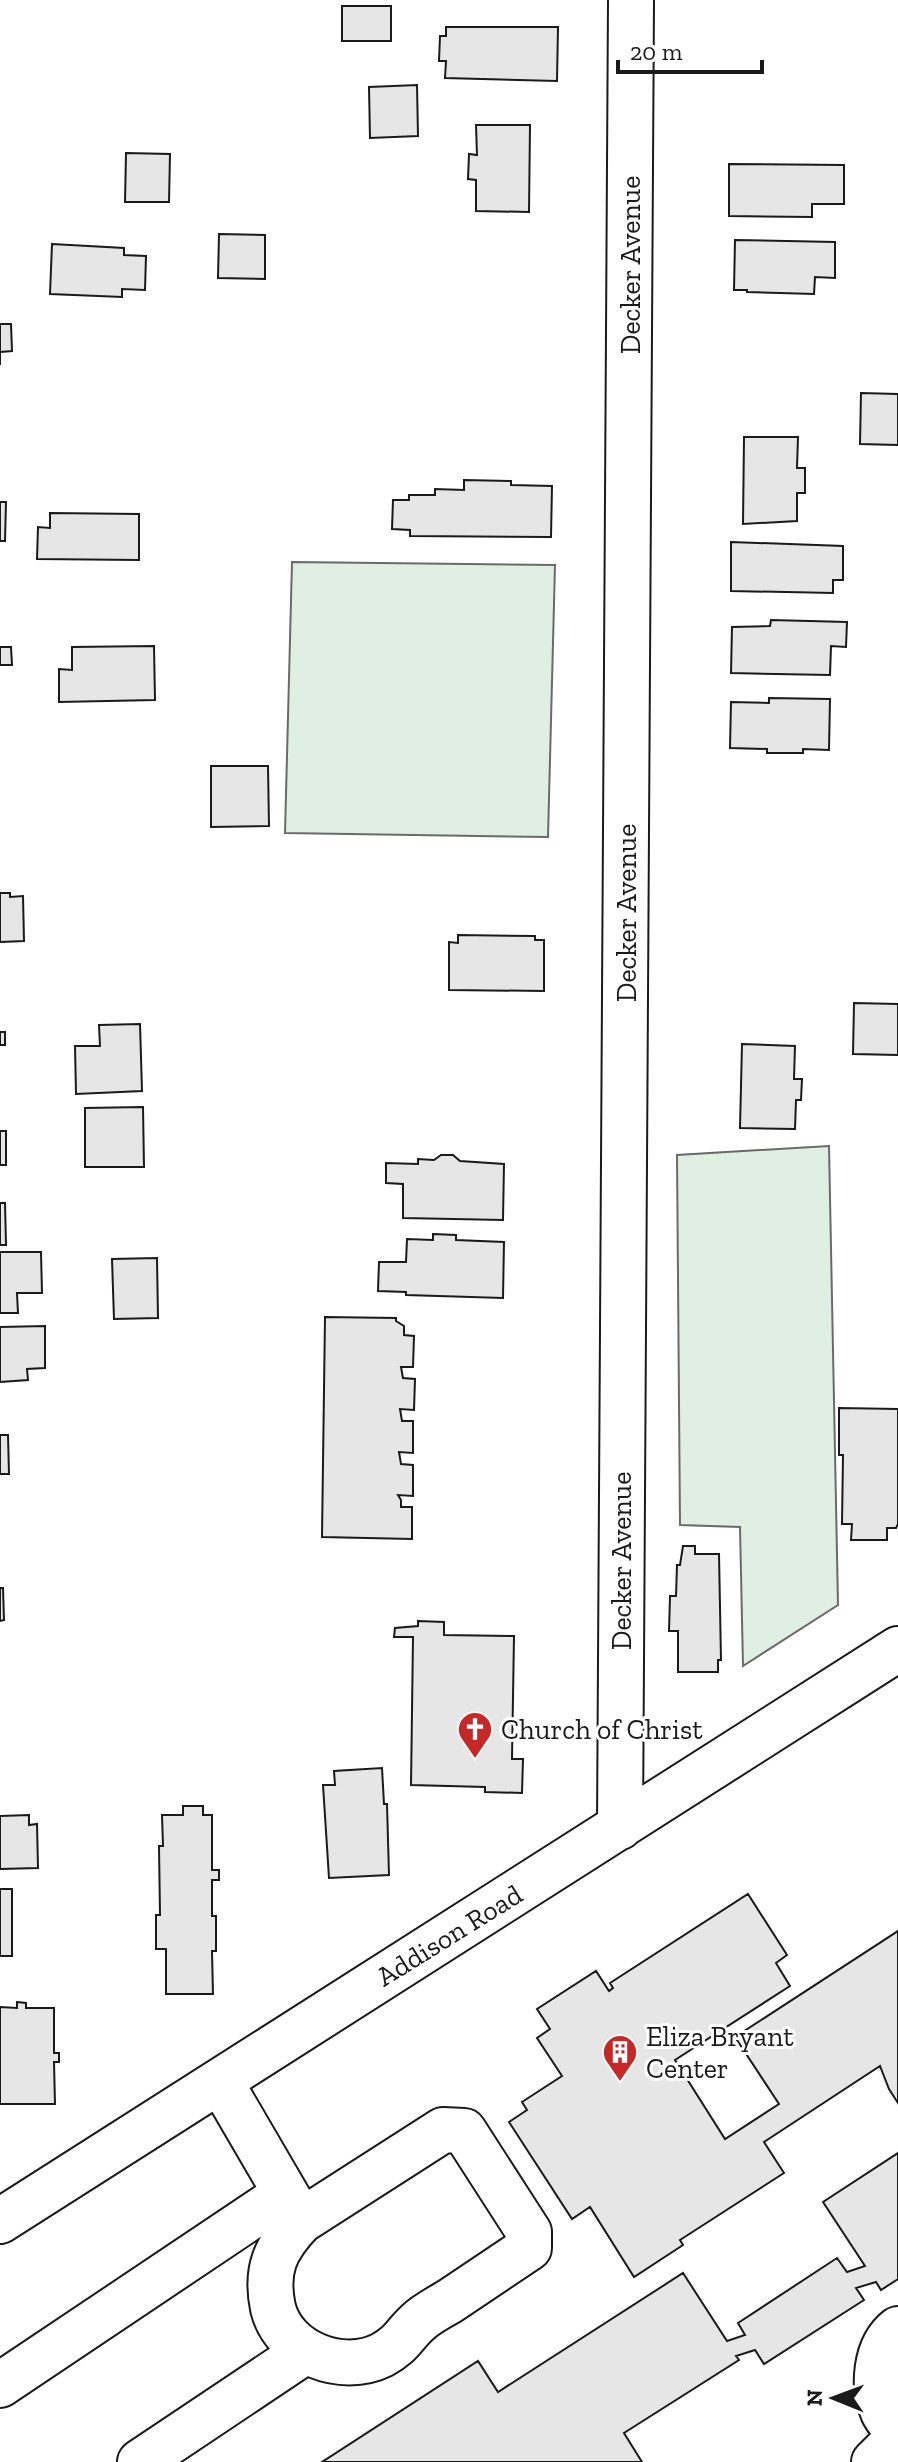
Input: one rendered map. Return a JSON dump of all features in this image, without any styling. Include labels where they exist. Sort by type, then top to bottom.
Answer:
[{"type":"street","name":"Decker Avenue","points":[[620,1827],[631,0]]},
{"type":"street","name":"Addison Road","points":[[0,2221],[898,1649]]},
{"type":"street","points":[[0,2385],[293,2207],[443,2130],[464,2131],[529,2232],[529,2248],[417,2323],[401,2343],[379,2356],[355,2363],[330,2361],[306,2351],[288,2335],[274,2313],[269,2288],[272,2263],[293,2207],[220,2081]]},
{"type":"street","points":[[874,2462],[898,2435],[883,2413],[876,2386],[879,2358],[898,2329]]},
{"type":"street","points":[[140,2462],[306,2351]]},
{"type":"green space","points":[[292,562],[555,565],[548,837],[285,833]]},
{"type":"green space","points":[[829,1146],[838,1605],[743,1666],[740,1527],[680,1525],[677,1155]]},
{"type":"building","points":[[342,6],[391,6],[391,41],[342,41]]},
{"type":"building","points":[[446,27],[558,27],[557,81],[445,78],[446,61],[439,61],[440,36],[446,36]]},
{"type":"building","points":[[417,85],[418,136],[370,138],[369,87]]},
{"type":"building","points":[[476,125],[530,125],[529,212],[476,211],[476,180],[468,179],[469,154],[477,155]]},
{"type":"building","points":[[126,153],[170,154],[169,202],[125,202]]},
{"type":"building","points":[[729,164],[844,165],[844,204],[812,204],[812,217],[729,216]]},
{"type":"building","points":[[219,234],[265,235],[265,279],[218,278]]},
{"type":"building","points":[[735,240],[835,242],[835,278],[815,277],[814,294],[734,290]]},
{"type":"building","points":[[52,244],[124,248],[124,255],[146,256],[145,290],[122,289],[122,297],[50,294]]},
{"type":"building","points":[[0,324],[11,324],[12,351],[0,352]]},
{"type":"building","points":[[861,393],[898,394],[898,445],[860,444]]},
{"type":"building","points":[[744,437],[798,437],[797,468],[805,468],[805,493],[797,493],[797,521],[743,524]]},
{"type":"building","points":[[464,480],[552,486],[551,537],[410,536],[410,530],[392,529],[393,500],[409,500],[409,495],[435,495],[435,489],[464,490]]},
{"type":"building","points":[[0,502],[6,502],[5,541],[0,541]]},
{"type":"building","points":[[50,513],[139,514],[139,560],[37,559],[38,527],[50,528]]},
{"type":"building","points":[[731,542],[843,546],[843,580],[833,580],[833,593],[731,591]]},
{"type":"building","points":[[771,620],[847,622],[846,647],[831,646],[830,675],[731,673],[732,627],[770,626]]},
{"type":"building","points":[[154,646],[155,700],[59,702],[59,669],[72,670],[72,647]]},
{"type":"building","points":[[0,647],[11,647],[12,665],[0,665]]},
{"type":"building","points":[[769,698],[830,699],[829,750],[767,753],[767,749],[730,748],[731,702],[769,703]]},
{"type":"building","points":[[211,766],[268,766],[269,826],[211,827]]},
{"type":"building","points":[[0,893],[10,893],[10,897],[23,896],[24,941],[0,942]]},
{"type":"building","points":[[458,935],[535,936],[535,940],[544,940],[544,991],[449,990],[449,942],[458,943]]},
{"type":"building","points":[[854,1003],[898,1004],[898,1055],[853,1054]]},
{"type":"building","points":[[140,1024],[142,1091],[76,1094],[75,1046],[100,1046],[99,1025]]},
{"type":"building","points":[[0,1032],[5,1032],[5,1045],[0,1045]]},
{"type":"building","points":[[742,1044],[795,1046],[794,1079],[802,1079],[801,1100],[796,1100],[795,1129],[740,1128]]},
{"type":"building","points":[[143,1107],[144,1167],[85,1167],[85,1108]]},
{"type":"building","points":[[0,1131],[6,1131],[6,1165],[0,1165]]},
{"type":"building","points":[[441,1155],[453,1155],[460,1161],[504,1164],[503,1220],[403,1218],[403,1184],[386,1183],[386,1163],[418,1164],[418,1159],[434,1160]]},
{"type":"building","points":[[0,1203],[5,1203],[6,1245],[0,1245]]},
{"type":"building","points":[[433,1234],[456,1235],[456,1240],[504,1242],[503,1298],[406,1295],[406,1292],[378,1291],[379,1262],[406,1262],[407,1239],[433,1240]]},
{"type":"building","points":[[0,1252],[41,1252],[42,1293],[17,1293],[18,1313],[0,1313]]},
{"type":"building","points":[[157,1258],[158,1318],[114,1319],[112,1259]]},
{"type":"building","points":[[325,1317],[396,1318],[404,1326],[404,1335],[414,1336],[413,1367],[401,1367],[403,1378],[415,1379],[414,1410],[400,1409],[402,1421],[413,1421],[413,1453],[399,1452],[401,1464],[413,1465],[413,1496],[398,1495],[401,1507],[412,1507],[412,1539],[322,1537]]},
{"type":"building","points":[[45,1326],[45,1368],[27,1369],[28,1380],[0,1382],[0,1327]]},
{"type":"building","points":[[839,1408],[898,1409],[898,1524],[896,1528],[887,1528],[887,1540],[851,1540],[852,1524],[842,1524],[843,1455],[839,1455]]},
{"type":"building","points":[[0,1435],[8,1435],[9,1474],[0,1474]]},
{"type":"building","points":[[683,1546],[695,1546],[695,1554],[719,1554],[721,1660],[718,1660],[718,1672],[678,1672],[678,1631],[669,1631],[670,1596],[676,1596],[677,1565],[680,1565]]},
{"type":"building","points":[[0,1588],[3,1588],[4,1620],[0,1621]]},
{"type":"building","points":[[418,1621],[444,1622],[444,1635],[514,1636],[512,1759],[523,1759],[522,1793],[485,1792],[485,1787],[411,1785],[413,1637],[394,1637],[395,1628],[418,1626]]},
{"type":"building","points":[[382,1768],[384,1804],[387,1804],[389,1875],[329,1878],[323,1785],[335,1785],[334,1771]]},
{"type":"building","points":[[183,1806],[203,1806],[203,1815],[212,1815],[212,1870],[219,1870],[219,1880],[212,1880],[212,1916],[216,1916],[216,1951],[212,1951],[213,1994],[166,1994],[166,1949],[156,1949],[156,1915],[160,1915],[162,1815],[183,1815]]},
{"type":"building","points":[[29,1815],[29,1825],[37,1824],[38,1868],[0,1869],[0,1816]]},
{"type":"building","points":[[0,1889],[12,1889],[12,1956],[0,1956]]},
{"type":"building","name":"Eliza Bryant Center","points":[[748,1894],[787,1955],[776,1963],[790,1986],[675,2060],[725,2139],[779,2104],[735,2037],[898,1931],[898,2103],[880,2066],[764,2142],[784,2173],[680,2240],[683,2245],[634,2277],[590,2207],[572,2219],[509,2122],[527,2110],[522,2102],[562,2076],[537,2038],[550,2029],[537,2009],[596,1971],[609,1991],[613,1988],[610,1983]]},
{"type":"building","points":[[17,2002],[26,2003],[26,2008],[54,2008],[54,2053],[59,2053],[59,2062],[54,2062],[55,2104],[0,2104],[0,2007],[17,2008]]},
{"type":"building","points":[[898,2153],[898,2279],[881,2290],[876,2282],[856,2288],[864,2300],[764,2364],[755,2350],[736,2356],[739,2360],[624,2433],[642,2462],[322,2462],[478,2361],[498,2392],[683,2273],[727,2341],[745,2335],[738,2323],[837,2258],[847,2272],[865,2266],[823,2202]]},
{"type":"place","name":"Church of Christ","points":[[475,1760]]},
{"type":"place","name":"Eliza Bryant Center","points":[[620,2083]]}]
